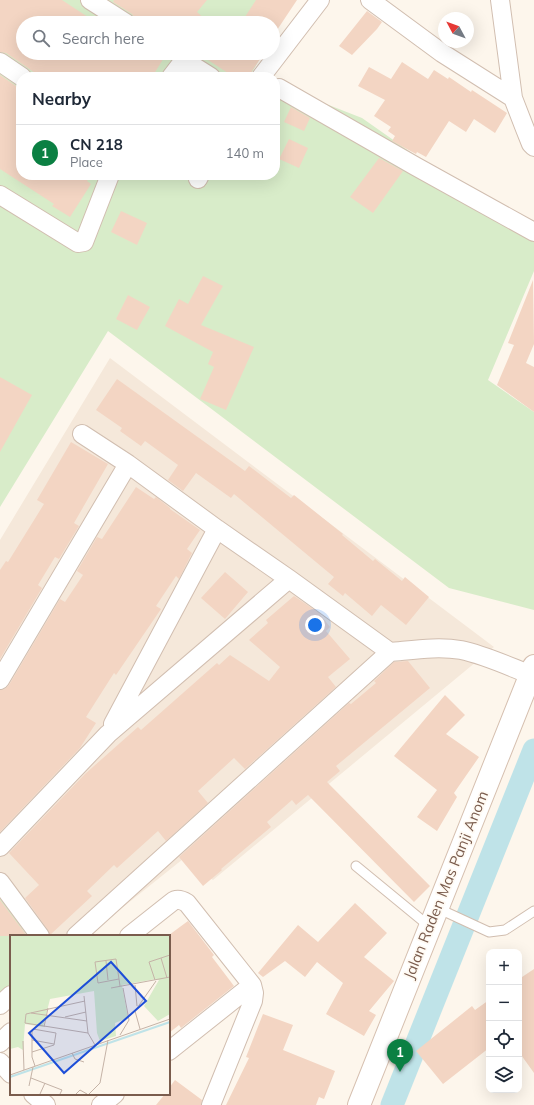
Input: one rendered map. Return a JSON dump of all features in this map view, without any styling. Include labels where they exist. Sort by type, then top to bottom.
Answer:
[{"type":"street","points":[[90,0],[115,16]]},
{"type":"street","points":[[280,52],[320,0]]},
{"type":"street","points":[[370,0],[442,53],[513,98]]},
{"type":"street","points":[[500,0],[513,98],[534,147]]},
{"type":"street","points":[[173,72],[177,60]]},
{"type":"street","points":[[185,60],[203,72]]},
{"type":"street","points":[[265,72],[274,60]]},
{"type":"street","points":[[0,62],[16,73]]},
{"type":"street","points":[[280,89],[534,232]]},
{"type":"street","points":[[0,194],[78,243],[84,242],[87,237],[108,180]]},
{"type":"street","points":[[82,434],[128,464],[216,529],[289,579],[390,652]]},
{"type":"street","points":[[0,680],[128,464]]},
{"type":"street","points":[[108,734],[216,529]]},
{"type":"street","points":[[0,847],[108,734],[289,579]]},
{"type":"street","points":[[77,935],[390,652],[427,649],[460,650],[532,670]]},
{"type":"street","name":"Jalan Raden Mas Panji Anom","points":[[359,1105],[440,917],[532,670]]},
{"type":"street","points":[[0,882],[39,935]]},
{"type":"street","points":[[130,935],[172,902],[175,900],[182,900],[187,903],[252,985],[254,993],[253,1001],[210,1105]]},
{"type":"street","points":[[170,1050],[252,985]]},
{"type":"street","points":[[0,1005],[10,996]]},
{"type":"street","points":[[0,1043],[10,1033]]},
{"type":"street","points":[[0,1062],[10,1073]]},
{"type":"street","points":[[34,1095],[46,1105]]},
{"type":"street","points":[[101,1105],[114,1095]]},
{"type":"lane","points":[[356,866],[440,917],[475,926],[490,932],[505,930],[534,911]]},
{"type":"shaded area","points":[[110,358],[494,647],[213,880],[183,859],[88,935],[42,935],[0,876],[0,540]]},
{"type":"green space","points":[[0,0],[294,0],[279,16],[16,16],[16,60],[259,60],[252,72],[16,72],[16,180],[280,180],[280,86],[362,118],[534,239],[534,271],[488,380],[534,412],[534,610],[449,588],[108,331],[0,507]]},
{"type":"green space","points":[[0,895],[26,935],[10,935],[10,988],[0,996]]},
{"type":"building","points":[[0,0],[62,0],[86,16],[16,16],[16,60],[6,53],[0,52]]},
{"type":"building","points":[[114,0],[207,0],[197,12],[201,16],[134,16],[113,2]]},
{"type":"building","points":[[256,0],[297,0],[280,26],[280,16],[246,16]]},
{"type":"building","points":[[367,11],[382,22],[352,55],[339,46]]},
{"type":"building","points":[[16,60],[163,60],[155,72],[34,72]]},
{"type":"building","points":[[208,60],[259,60],[252,72],[226,72]]},
{"type":"building","points":[[402,62],[428,79],[434,70],[448,79],[449,77],[507,113],[495,133],[474,119],[466,132],[449,121],[426,157],[417,152],[416,154],[392,141],[395,136],[388,131],[391,127],[374,116],[385,100],[358,86],[369,67],[391,79]]},
{"type":"building","points":[[0,75],[16,86],[16,179],[0,169]]},
{"type":"building","points":[[291,107],[310,118],[304,131],[284,122]]},
{"type":"building","points":[[289,139],[308,148],[299,168],[280,159]]},
{"type":"building","points":[[379,158],[403,171],[373,213],[350,197]]},
{"type":"building","points":[[17,180],[88,180],[87,181],[91,184],[70,217],[52,206],[54,204]]},
{"type":"building","points":[[121,211],[147,223],[137,245],[111,232]]},
{"type":"building","points":[[203,276],[223,286],[201,325],[254,347],[226,410],[200,399],[214,367],[208,364],[213,352],[165,326],[179,299],[188,304]]},
{"type":"building","points":[[533,280],[534,344],[526,363],[534,367],[534,412],[497,385],[514,345],[508,343]]},
{"type":"building","points":[[128,295],[150,307],[137,330],[116,319]]},
{"type":"building","points":[[0,377],[32,395],[0,452]]},
{"type":"building","points":[[117,379],[245,471],[249,466],[291,498],[294,495],[343,534],[342,535],[373,561],[375,559],[402,581],[405,577],[429,597],[406,625],[381,605],[372,616],[345,593],[343,596],[328,584],[334,577],[234,494],[231,498],[196,473],[183,491],[168,480],[178,465],[145,441],[141,446],[120,431],[122,428],[96,410]]},
{"type":"building","points":[[71,442],[108,464],[74,523],[79,526],[59,559],[55,557],[38,585],[42,588],[0,659],[0,570],[6,561],[8,562],[44,504],[37,500]]},
{"type":"building","points":[[136,487],[154,499],[156,497],[170,509],[200,530],[187,549],[192,553],[179,579],[176,576],[156,606],[161,609],[116,675],[114,673],[86,717],[96,723],[80,748],[0,832],[0,690],[5,689],[9,685],[60,599],[65,602],[83,575],[77,571],[97,537],[102,539]]},
{"type":"building","points":[[225,572],[248,592],[225,619],[201,598]]},
{"type":"building","points":[[294,596],[319,613],[330,627],[326,631],[350,659],[328,677],[336,687],[245,769],[234,758],[198,791],[208,803],[166,841],[158,831],[117,868],[114,865],[87,891],[92,896],[50,935],[25,898],[39,885],[9,853],[85,774],[138,727],[141,730],[217,663],[219,665],[230,655],[269,681],[280,667],[249,640],[268,623],[266,620]]},
{"type":"building","points":[[408,661],[430,688],[336,766],[340,771],[327,782],[430,886],[414,902],[308,795],[296,805],[292,800],[267,822],[271,827],[203,886],[179,857],[349,703],[351,704],[376,683],[374,681],[394,662]]},
{"type":"building","points":[[445,695],[465,715],[446,734],[479,757],[454,793],[457,797],[437,831],[417,817],[437,790],[394,756]]},
{"type":"building","points":[[0,900],[26,935],[0,936]]},
{"type":"building","points":[[355,903],[387,933],[364,957],[394,981],[369,1011],[376,1015],[364,1036],[326,1014],[343,983],[317,962],[305,977],[285,961],[263,977],[258,973],[298,925],[318,942]]},
{"type":"building","points":[[188,921],[214,955],[212,957],[234,986],[181,1028],[179,1025],[170,1032],[170,935]]},
{"type":"building","points":[[534,969],[534,1073],[522,1056],[522,977]]},
{"type":"building","points":[[486,1002],[486,1050],[443,1084],[416,1051],[472,1006],[475,1010]]},
{"type":"building","points":[[263,1014],[293,1025],[283,1050],[335,1071],[324,1099],[319,1097],[316,1105],[226,1105],[249,1058],[246,1057]]},
{"type":"building","points":[[175,1080],[202,1100],[201,1105],[156,1105],[164,1095],[170,1095],[170,1087]]},
{"type":"waterway","points":[[392,1105],[534,750]]},
{"type":"place","name":"CN 218","points":[[400,1072]]}]
